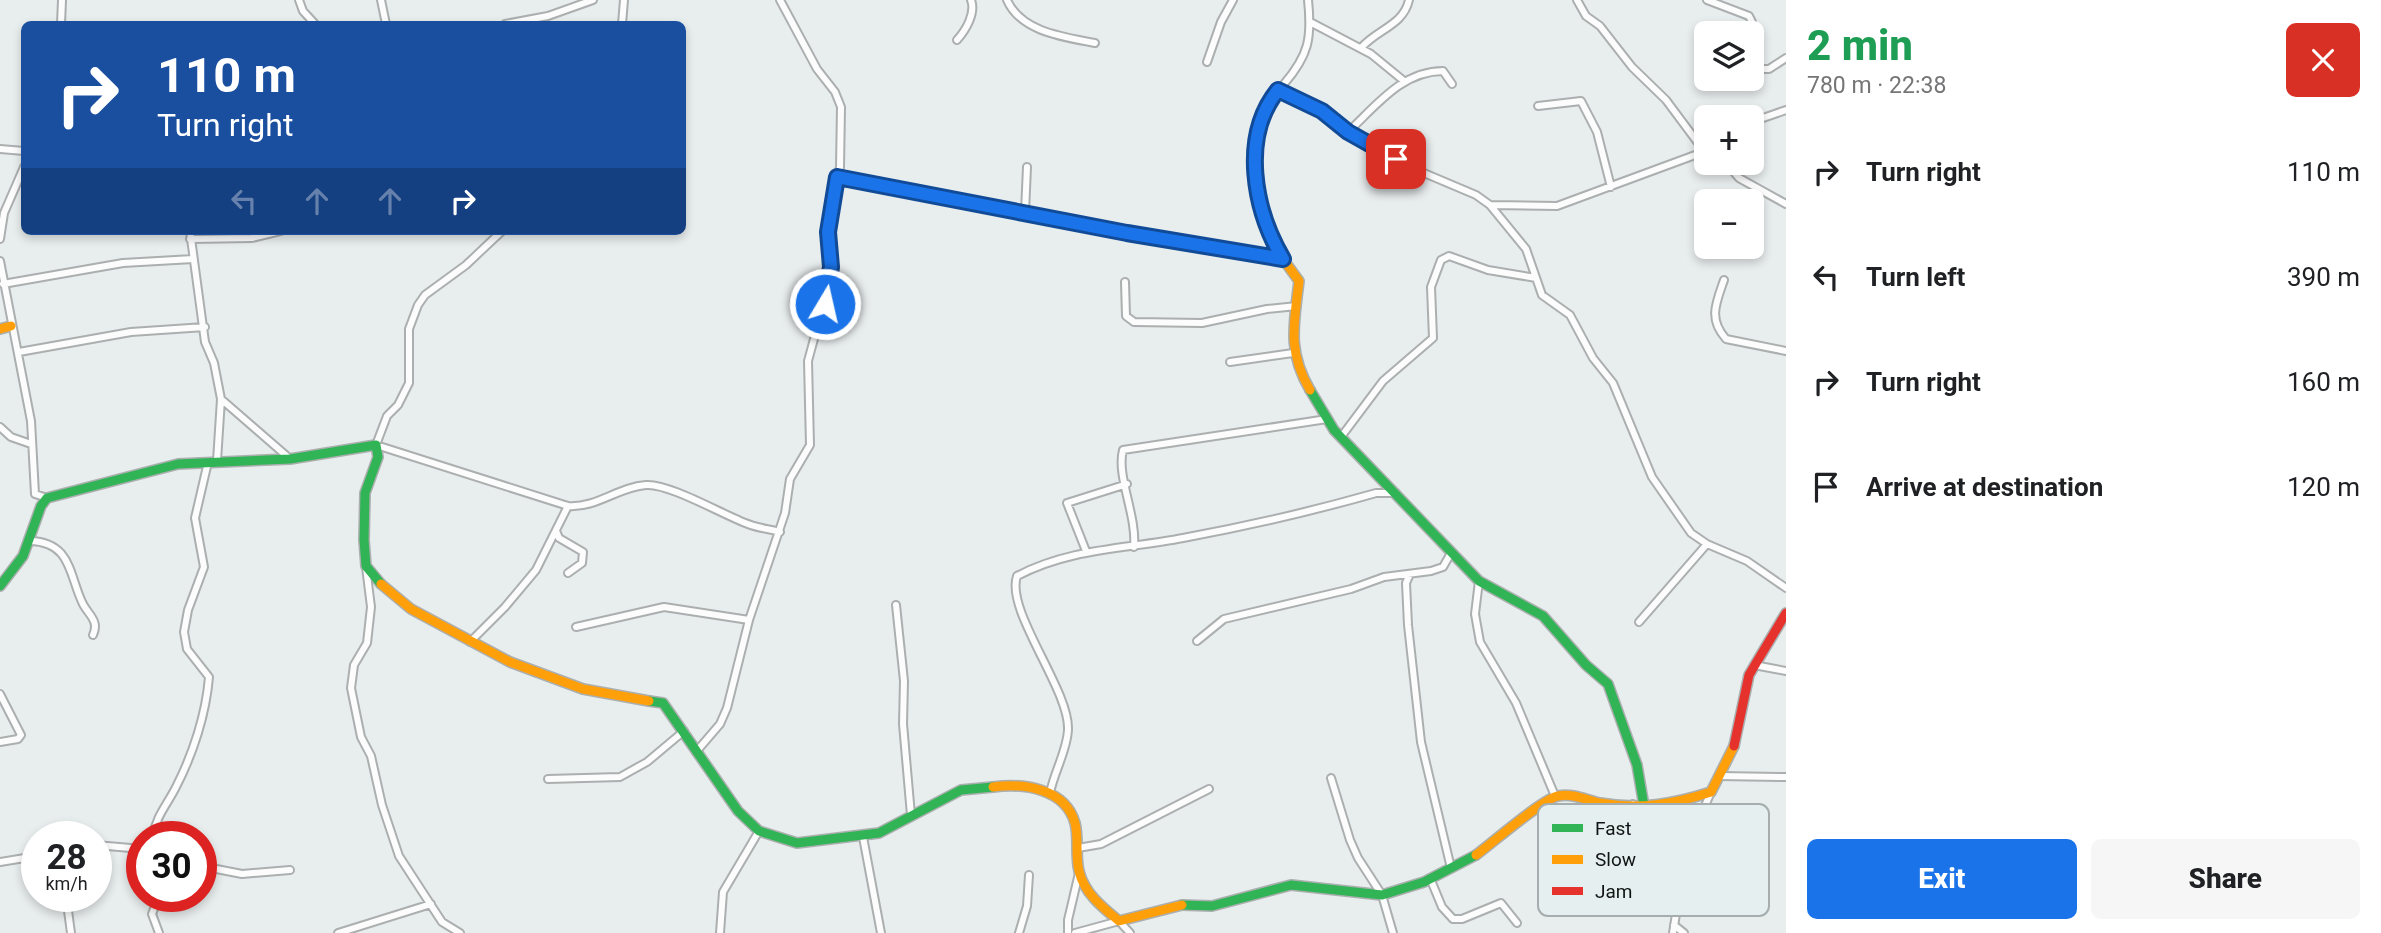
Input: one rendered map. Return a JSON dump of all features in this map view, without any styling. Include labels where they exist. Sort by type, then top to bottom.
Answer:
[{"type":"street","points":[[61,21],[62,0]]},
{"type":"street","points":[[299,0],[303,11],[312,21]]},
{"type":"street","points":[[381,0],[385,21]]},
{"type":"street","points":[[519,21],[556,13],[593,0]]},
{"type":"street","points":[[622,21],[624,0]]},
{"type":"street","points":[[696,752],[720,724],[727,708],[750,620],[780,532],[790,479],[810,445],[808,361],[828,291],[831,267],[828,232],[841,158],[839,100],[817,69],[780,0]]},
{"type":"street","points":[[957,40],[970,21],[974,7],[971,0]]},
{"type":"street","points":[[1007,0],[1017,17],[1042,30],[1095,43]]},
{"type":"street","points":[[1207,61],[1221,22],[1233,0]]},
{"type":"street","points":[[1308,0],[1310,22],[1304,57],[1262,114],[1255,153],[1260,202],[1273,243],[1299,281],[1293,353],[1298,370],[1340,437],[1451,553],[1479,581],[1543,616],[1562,640],[1608,684],[1637,765],[1644,804]]},
{"type":"street","points":[[1361,48],[1368,40],[1399,20],[1406,12],[1409,0]]},
{"type":"street","points":[[1577,0],[1586,16],[1600,26],[1632,67],[1666,100],[1694,137]]},
{"type":"street","points":[[1707,0],[1749,16],[1752,21]]},
{"type":"street","points":[[1310,22],[1361,48],[1404,81]]},
{"type":"street","points":[[1764,69],[1769,69],[1786,58]]},
{"type":"street","points":[[1348,132],[1404,81],[1440,71],[1448,74],[1452,84]]},
{"type":"street","points":[[1278,90],[1322,111],[1348,132],[1405,165],[1476,195],[1490,205],[1526,249],[1542,295],[1570,315],[1593,358],[1613,383],[1659,490],[1690,533],[1707,544],[1747,561],[1786,588]]},
{"type":"street","points":[[1538,106],[1581,101],[1597,132],[1611,187]]},
{"type":"street","points":[[1764,118],[1786,110]]},
{"type":"street","points":[[0,149],[21,151]]},
{"type":"street","points":[[1490,205],[1557,206],[1694,155]]},
{"type":"street","points":[[1025,212],[1027,167]]},
{"type":"street","points":[[0,239],[4,213],[21,174]]},
{"type":"street","points":[[1736,175],[1786,204]]},
{"type":"street","points":[[837,177],[1209,248],[1283,259]]},
{"type":"street","points":[[156,821],[177,785],[204,710],[209,677],[187,649],[184,632],[188,610],[204,567],[195,517],[212,461],[221,399],[214,363],[205,342],[190,235]]},
{"type":"street","points":[[190,239],[252,238],[264,235]]},
{"type":"street","points":[[460,933],[442,922],[399,856],[382,805],[371,756],[361,737],[358,716],[352,703],[354,666],[367,643],[371,607],[366,566],[369,468],[378,457],[376,445],[387,416],[398,405],[409,383],[409,329],[425,295],[466,265],[498,235]]},
{"type":"street","points":[[1340,437],[1383,381],[1433,338],[1432,287],[1441,260],[1449,256],[1488,271],[1536,278]]},
{"type":"street","points":[[3,284],[123,263],[193,259]]},
{"type":"street","points":[[0,261],[31,421],[35,494],[47,498],[178,464],[290,459],[376,445],[568,506],[591,505],[646,485],[658,486],[711,506],[747,524],[780,532]]},
{"type":"street","points":[[1724,280],[1713,314],[1726,339],[1786,351]]},
{"type":"street","points":[[1125,282],[1126,316],[1134,322],[1202,323],[1267,309],[1297,306]]},
{"type":"street","points":[[0,329],[11,326]]},
{"type":"street","points":[[19,352],[131,332],[205,327]]},
{"type":"street","points":[[1230,362],[1293,353]]},
{"type":"street","points":[[221,399],[290,459]]},
{"type":"street","points":[[1134,547],[1135,528],[1121,467],[1123,450],[1327,419]]},
{"type":"street","points":[[0,427],[11,437],[31,444]]},
{"type":"street","points":[[1086,551],[1067,503],[1127,484]]},
{"type":"street","points":[[1050,793],[1069,729],[1014,585],[1017,576],[1086,551],[1134,547],[1242,526],[1376,493],[1396,493]]},
{"type":"street","points":[[0,586],[21,561],[40,506],[47,498]]},
{"type":"street","points":[[470,642],[521,590],[546,555],[568,506]]},
{"type":"street","points":[[556,531],[559,538],[583,552],[582,563],[568,573]]},
{"type":"street","points":[[30,541],[57,550],[68,561],[83,605],[94,620],[93,635]]},
{"type":"street","points":[[1639,622],[1707,544]]},
{"type":"street","points":[[1197,642],[1224,619],[1351,589],[1384,577],[1443,567],[1451,553]]},
{"type":"street","points":[[366,566],[386,590],[411,609],[470,642],[561,683],[663,703],[738,811],[760,831],[797,843],[863,837],[891,828],[945,796],[970,788],[1018,784],[1050,793],[1069,809],[1075,824],[1079,872],[1068,920],[1068,933]]},
{"type":"street","points":[[1410,574],[1406,583],[1407,601],[1421,743],[1451,867]]},
{"type":"street","points":[[1479,581],[1475,614],[1480,642],[1516,703],[1555,796]]},
{"type":"street","points":[[897,606],[911,815]]},
{"type":"street","points":[[576,627],[676,607],[750,620]]},
{"type":"street","points":[[1706,804],[1732,754],[1745,686],[1754,665],[1786,613]]},
{"type":"street","points":[[1754,665],[1786,671]]},
{"type":"street","points":[[0,694],[21,735],[18,739],[0,742]]},
{"type":"street","points":[[548,779],[620,777],[647,762],[684,731]]},
{"type":"street","points":[[1719,776],[1786,777]]},
{"type":"street","points":[[1331,778],[1358,858],[1382,895],[1393,933]]},
{"type":"street","points":[[1078,848],[1101,844],[1209,789]]},
{"type":"street","points":[[1673,804],[1711,792]]},
{"type":"street","points":[[1542,804],[1555,796],[1572,795],[1600,803],[1633,804]]},
{"type":"street","points":[[1075,933],[1178,905],[1212,906],[1291,886],[1382,895],[1430,878],[1485,849],[1538,807]]},
{"type":"street","points":[[720,933],[723,892],[760,831]]},
{"type":"street","points":[[863,837],[881,933]]},
{"type":"street","points":[[0,862],[21,859]]},
{"type":"street","points":[[217,869],[242,874],[290,870]]},
{"type":"street","points":[[1079,872],[1098,905],[1130,933]]},
{"type":"street","points":[[1019,933],[1027,906],[1029,875]]},
{"type":"street","points":[[1430,878],[1442,907],[1453,919],[1462,919],[1501,903],[1517,923]]},
{"type":"street","points":[[338,933],[431,904]]},
{"type":"street","points":[[68,912],[71,933]]},
{"type":"street","points":[[153,912],[159,933]]},
{"type":"street","points":[[1673,929],[1684,933]]},
{"type":"traffic: fast","points":[[1310,390],[1334,430],[1479,581],[1543,616],[1586,665],[1608,684],[1637,765],[1644,804]]},
{"type":"traffic: fast","points":[[0,586],[23,556],[41,506],[47,498],[178,464],[290,459],[376,445],[378,457],[365,493],[364,540],[366,566],[381,584]]},
{"type":"traffic: fast","points":[[649,701],[663,703],[738,811],[759,831],[797,843],[879,833],[961,790],[993,787]]},
{"type":"traffic: fast","points":[[1182,905],[1212,906],[1291,885],[1382,895],[1424,882],[1476,855]]},
{"type":"traffic: slow","points":[[837,177],[1127,234],[1283,259],[1299,281],[1294,324],[1295,350],[1310,390]]},
{"type":"traffic: slow","points":[[0,329],[11,326]]},
{"type":"traffic: slow","points":[[381,584],[411,609],[510,662],[583,689],[649,701]]},
{"type":"traffic: slow","points":[[1661,804],[1711,792],[1734,746]]},
{"type":"traffic: slow","points":[[993,787],[1029,787],[1042,790],[1062,802],[1075,823],[1081,879],[1095,899],[1119,921],[1182,905]]},
{"type":"traffic: slow","points":[[1544,804],[1564,795],[1607,804]]},
{"type":"traffic: slow","points":[[1476,855],[1538,808]]},
{"type":"traffic: jam","points":[[1734,746],[1749,675],[1786,613]]},
{"type":"route","points":[[825,304],[831,267],[828,232],[837,177],[1223,251],[1283,259],[1273,243],[1260,202],[1255,153],[1256,133],[1262,114],[1278,90],[1322,111],[1348,132],[1396,159]]}]
